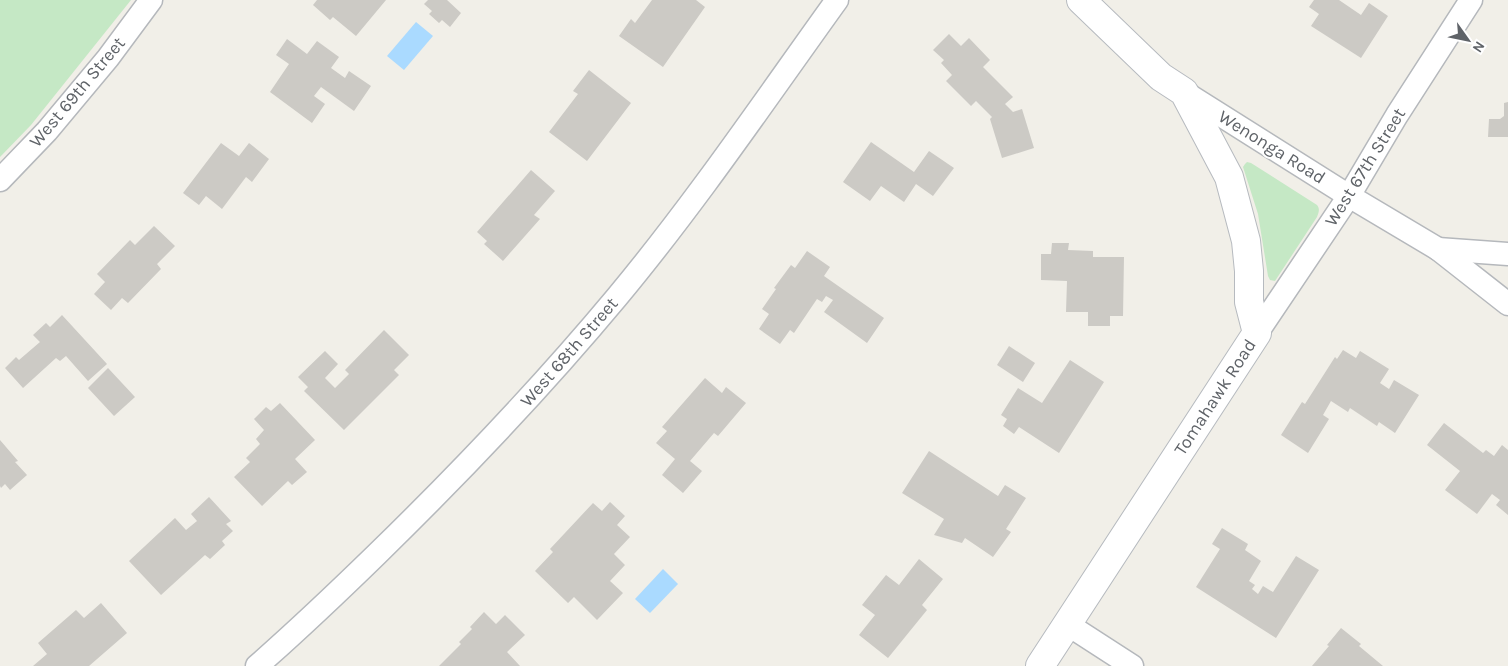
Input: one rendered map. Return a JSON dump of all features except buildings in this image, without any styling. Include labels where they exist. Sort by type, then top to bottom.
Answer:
[{"type":"street","name":"West 69th Street","points":[[0,180],[47,131],[108,58],[151,0]]},
{"type":"street","name":"West 68th Street","points":[[257,666],[299,630],[428,505],[490,441],[556,368],[617,297],[682,215],[837,0]]},
{"type":"street","name":"Tomahawk Road","points":[[1040,666],[1257,333],[1248,302],[1249,271],[1246,240],[1229,177],[1184,92],[1161,77],[1081,0]]},
{"type":"street","name":"West 67th Street","points":[[1257,333],[1349,196],[1397,115],[1471,0]]},
{"type":"street","name":"Wenonga Road","points":[[1184,92],[1349,196],[1438,249],[1508,304]]},
{"type":"street","points":[[1438,249],[1508,254]]},
{"type":"street","points":[[1067,624],[1132,666]]},
{"type":"green space","points":[[0,0],[131,0],[31,125],[0,157]]},
{"type":"green space","points":[[1247,162],[1319,208],[1317,217],[1275,281],[1270,280],[1268,276],[1258,214],[1243,167]]},
{"type":"water","points":[[416,22],[433,36],[404,70],[387,56]]},
{"type":"water","points":[[663,569],[678,584],[650,613],[635,599]]}]
